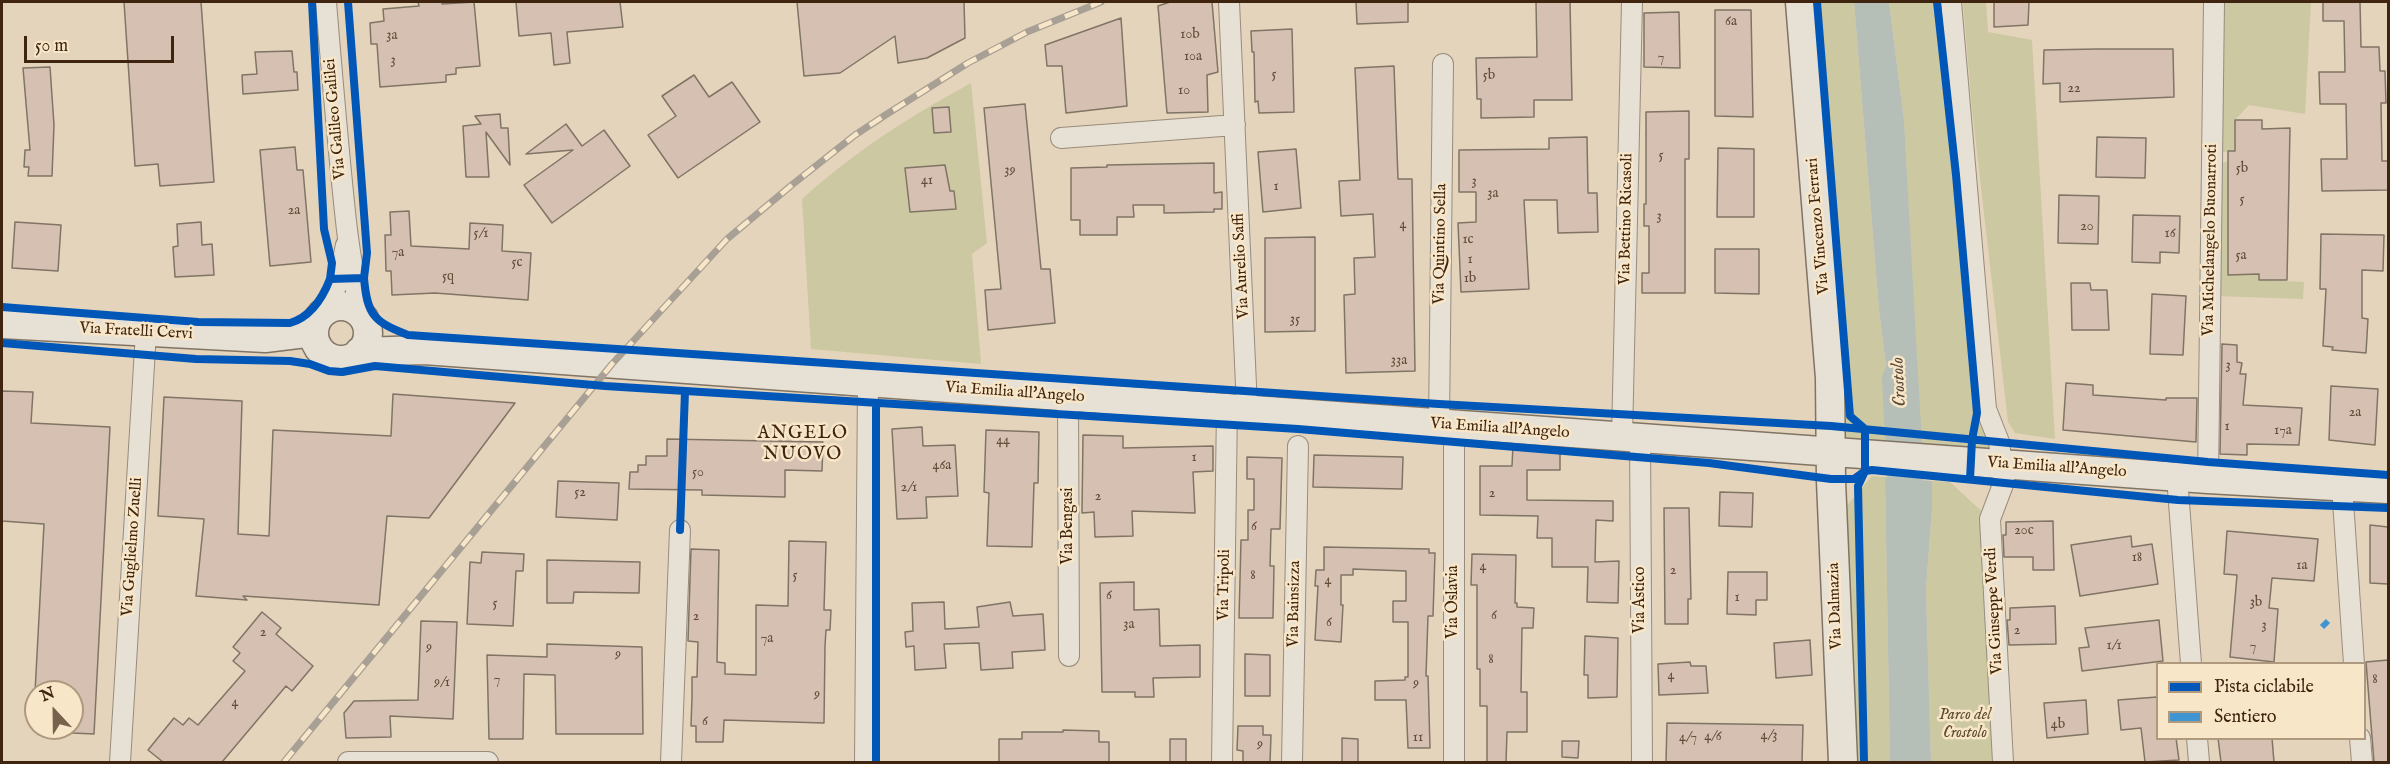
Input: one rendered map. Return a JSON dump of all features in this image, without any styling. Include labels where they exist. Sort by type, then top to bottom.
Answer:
[{"type":"main road","name":"Via Vincenzo Ferrari","points":[[1800,2],[1826,320],[1831,450]]},
{"type":"main road","points":[[342,306],[361,331],[344,359],[322,333],[342,306]]},
{"type":"main road","name":"Via Fratelli Cervi","points":[[2,324],[271,338],[322,333]]},
{"type":"main road","name":"Via Emilia all'Angelo","points":[[361,331],[424,350],[868,383],[1237,407],[1447,433],[1631,438],[1831,450],[2208,479],[2388,489]]},
{"type":"main road","name":"Via Dalmazia","points":[[1831,450],[1843,762]]},
{"type":"street","name":"Via Galileo Galilei","points":[[326,2],[348,236],[356,279],[361,331]]},
{"type":"street","name":"Via Aurelio Saffi","points":[[1229,2],[1235,124],[1237,407]]},
{"type":"street","name":"Via Bettino Ricasoli","points":[[1631,438],[1632,2]]},
{"type":"street","name":"Via Giuseppe Verdi","points":[[1951,2],[1986,409],[2000,442],[2004,482],[1990,519],[2003,762]]},
{"type":"street","name":"Via Michelangelo Buonarroti","points":[[2208,479],[2214,2]]},
{"type":"street","name":"Via Quintino Sella","points":[[1443,64],[1447,433]]},
{"type":"street","points":[[1061,138],[1235,124]]},
{"type":"street","name":"Via Galileo Galilei","points":[[322,333],[339,279],[348,236]]},
{"type":"street","name":"Via Guglielmo Zuelli","points":[[120,762],[146,332]]},
{"type":"street","points":[[865,762],[868,383]]},
{"type":"street","name":"Via Bengasi","points":[[1068,396],[1069,656]]},
{"type":"street","name":"Via Tripoli","points":[[1222,762],[1237,407]]},
{"type":"street","name":"Via Oslavia","points":[[1447,433],[1454,762]]},
{"type":"street","name":"Via Astico","points":[[1631,438],[1642,762]]},
{"type":"street","name":"Via Bainsizza","points":[[1292,762],[1298,446]]},
{"type":"street","points":[[2177,476],[2191,662]]},
{"type":"street","points":[[2342,486],[2354,662]]},
{"type":"street","points":[[671,762],[680,530]]},
{"type":"street","points":[[2197,740],[2199,762]]},
{"type":"street","points":[[2360,740],[2362,762]]},
{"type":"street","points":[[348,762],[488,762]]},
{"type":"green space","points":[[1800,2],[1854,2],[1879,310],[1894,427],[1920,430],[1904,120],[1889,2],[1953,2],[2002,463],[1831,450]]},
{"type":"green space","points":[[1963,2],[1986,2],[1988,32],[2032,40],[2055,439],[2015,433],[2008,422],[1972,109]]},
{"type":"green space","points":[[2218,2],[2311,2],[2305,114],[2249,105],[2235,120],[2235,151],[2222,152],[2222,162],[2228,162],[2228,275],[2259,274],[2260,280],[2304,282],[2303,299],[2216,296]]},
{"type":"green space","points":[[971,83],[987,243],[972,254],[981,364],[811,349],[802,199],[842,165],[883,136]]},
{"type":"green space","name":"Parco del Crostolo","points":[[1872,476],[1885,477],[1890,762],[1855,762],[1845,508]]},
{"type":"green space","name":"Parco del Crostolo","points":[[1932,481],[1950,482],[1990,519],[2003,762],[1931,762],[1926,590]]},
{"type":"water","points":[[1854,2],[1889,2],[1904,120],[1921,430],[1894,428],[1879,310]]},
{"type":"water","points":[[1885,477],[1932,481],[1926,590],[1931,762],[1890,762]]},
{"type":"building","points":[[124,2],[201,2],[214,182],[160,186],[158,164],[135,166]]},
{"type":"building","points":[[418,2],[442,2],[442,4],[474,2],[480,66],[456,68],[456,74],[446,75],[446,82],[380,87],[377,44],[371,44],[370,23],[384,21],[383,9],[419,6]]},
{"type":"building","points":[[516,2],[620,2],[623,27],[567,32],[570,63],[554,65],[551,33],[519,36]]},
{"type":"building","points":[[797,2],[964,2],[965,38],[927,58],[898,63],[895,36],[840,73],[804,76]]},
{"type":"building","points":[[1170,2],[1212,2],[1218,72],[1207,75],[1208,112],[1167,113],[1158,6]]},
{"type":"building","points":[[1356,2],[1408,2],[1408,22],[1357,24]]},
{"type":"building","points":[[1536,2],[1570,2],[1572,100],[1534,100],[1534,117],[1481,118],[1481,99],[1477,99],[1476,58],[1537,57]]},
{"type":"building","points":[[1994,2],[2029,2],[2028,25],[1994,27]]},
{"type":"building","points":[[2323,2],[2360,2],[2361,47],[2379,47],[2380,71],[2385,71],[2386,103],[2381,103],[2382,161],[2388,161],[2388,190],[2322,191],[2321,159],[2347,159],[2346,104],[2320,104],[2319,72],[2345,72],[2344,21],[2323,21]]},
{"type":"building","points":[[1715,10],[1751,10],[1753,117],[1715,116]]},
{"type":"building","points":[[1679,12],[1680,68],[1644,67],[1644,13]]},
{"type":"building","points":[[1121,18],[1127,106],[1066,113],[1062,66],[1047,66],[1045,45]]},
{"type":"building","points":[[1292,29],[1294,112],[1259,113],[1258,101],[1255,102],[1254,52],[1252,52],[1251,31]]},
{"type":"building","points":[[2173,49],[2174,97],[2060,102],[2060,83],[2043,84],[2044,50]]},
{"type":"building","points":[[292,51],[298,90],[243,94],[242,75],[257,74],[255,52]]},
{"type":"building","points":[[1394,66],[1398,179],[1412,179],[1415,371],[1346,373],[1344,295],[1355,294],[1354,258],[1375,257],[1373,214],[1341,216],[1339,181],[1360,180],[1355,68]]},
{"type":"building","points":[[50,67],[54,125],[52,176],[28,176],[29,167],[24,167],[25,150],[30,150],[23,68]]},
{"type":"building","points":[[694,75],[709,97],[732,82],[760,122],[678,178],[648,135],[676,116],[662,96]]},
{"type":"building","points":[[1025,104],[1041,269],[1050,269],[1055,323],[988,330],[985,290],[1001,289],[984,108]]},
{"type":"building","points":[[949,107],[951,132],[934,133],[932,108]]},
{"type":"building","points":[[1689,111],[1689,159],[1685,159],[1685,293],[1642,293],[1642,273],[1649,273],[1649,226],[1644,226],[1646,112]]},
{"type":"building","points":[[500,114],[501,128],[508,128],[510,165],[486,132],[489,177],[466,177],[463,126],[481,124],[475,116]]},
{"type":"building","points":[[2235,120],[2262,120],[2262,129],[2290,128],[2287,280],[2259,280],[2259,274],[2228,275],[2228,151],[2235,151]]},
{"type":"building","points":[[566,124],[582,146],[604,130],[630,166],[552,223],[524,185],[573,150],[526,154]]},
{"type":"building","points":[[1587,137],[1588,193],[1597,193],[1598,232],[1558,233],[1557,200],[1524,200],[1529,289],[1461,292],[1458,223],[1476,222],[1476,192],[1459,192],[1459,150],[1549,149],[1549,138]]},
{"type":"building","points":[[2097,137],[2146,138],[2145,178],[2096,177]]},
{"type":"building","points":[[295,147],[297,170],[303,170],[311,262],[270,266],[260,150]]},
{"type":"building","points":[[1718,148],[1754,149],[1754,217],[1717,217]]},
{"type":"building","points":[[1296,149],[1301,208],[1263,212],[1258,152]]},
{"type":"building","points":[[1214,163],[1214,193],[1222,192],[1222,209],[1214,209],[1214,212],[1164,213],[1164,205],[1133,205],[1134,217],[1117,217],[1117,235],[1080,235],[1080,220],[1071,220],[1071,168]]},
{"type":"building","points":[[945,165],[950,191],[954,191],[956,209],[910,212],[905,168]]},
{"type":"building","points":[[2059,195],[2099,196],[2098,244],[2058,243]]},
{"type":"building","points":[[409,211],[411,246],[469,249],[470,223],[503,225],[502,251],[531,253],[528,300],[435,293],[392,295],[391,271],[386,271],[385,235],[391,235],[390,212]]},
{"type":"building","points":[[2133,215],[2180,216],[2179,253],[2160,252],[2160,263],[2132,262]]},
{"type":"building","points":[[15,222],[61,225],[58,271],[12,268]]},
{"type":"building","points":[[201,222],[202,245],[212,244],[214,275],[175,277],[173,247],[178,246],[177,224]]},
{"type":"building","points":[[2321,234],[2384,235],[2383,271],[2362,270],[2362,318],[2368,319],[2366,353],[2332,350],[2333,347],[2323,346],[2326,289],[2320,289]]},
{"type":"building","points":[[1315,237],[1315,331],[1265,332],[1265,238]]},
{"type":"building","points":[[1715,249],[1759,249],[1759,294],[1715,293]]},
{"type":"building","points":[[2071,283],[2090,283],[2091,290],[2107,290],[2109,330],[2072,330]]},
{"type":"building","points":[[2152,294],[2186,296],[2183,355],[2150,354]]},
{"type":"building","points":[[2222,344],[2237,345],[2237,362],[2242,363],[2240,374],[2246,374],[2243,405],[2302,408],[2299,445],[2247,444],[2247,455],[2220,454]]},
{"type":"building","points":[[2066,383],[2093,385],[2093,395],[2166,400],[2166,398],[2197,398],[2196,442],[2063,430]]},
{"type":"building","points":[[2331,386],[2378,389],[2375,445],[2329,440]]},
{"type":"building","points":[[2,391],[33,392],[31,423],[110,427],[94,734],[84,734],[84,680],[36,680],[44,524],[2,521]]},
{"type":"building","points":[[393,394],[515,403],[429,518],[387,516],[379,605],[243,596],[247,600],[196,596],[204,519],[158,516],[164,397],[242,401],[238,534],[269,536],[273,430],[391,436]]},
{"type":"building","points":[[922,427],[923,446],[955,445],[958,496],[926,497],[927,518],[897,519],[892,429]]},
{"type":"building","points":[[986,430],[1039,432],[1038,483],[1034,483],[1032,547],[987,546],[989,493],[984,492]]},
{"type":"building","points":[[1083,435],[1123,436],[1123,448],[1213,446],[1213,471],[1193,472],[1195,513],[1132,511],[1133,536],[1095,537],[1094,512],[1082,513]]},
{"type":"building","points":[[667,439],[823,442],[822,471],[785,470],[785,497],[702,495],[702,490],[629,489],[630,472],[638,472],[638,465],[646,465],[646,456],[667,456]]},
{"type":"building","points":[[1513,445],[1527,446],[1527,450],[1560,451],[1560,470],[1527,470],[1527,500],[1613,501],[1613,521],[1596,520],[1595,562],[1619,561],[1618,603],[1587,602],[1588,567],[1552,567],[1552,538],[1537,538],[1538,516],[1480,515],[1480,466],[1512,466]]},
{"type":"building","points":[[1314,455],[1403,457],[1402,489],[1313,487]]},
{"type":"building","points":[[1247,457],[1282,458],[1280,529],[1271,529],[1270,566],[1274,566],[1273,618],[1239,618],[1241,540],[1248,540],[1248,510],[1254,510],[1254,479],[1247,479]]},
{"type":"building","points":[[558,481],[619,483],[617,520],[556,517]]},
{"type":"building","points":[[1720,492],[1753,493],[1752,527],[1719,526]]},
{"type":"building","points":[[1664,508],[1689,508],[1691,599],[1688,599],[1688,624],[1665,624]]},
{"type":"building","points":[[2053,521],[2054,570],[2033,570],[2033,557],[2004,557],[2003,535],[2006,535],[2006,522]]},
{"type":"building","points":[[2370,525],[2388,527],[2388,584],[2370,583]]},
{"type":"building","points":[[2227,531],[2318,539],[2314,581],[2272,578],[2269,608],[2278,609],[2274,662],[2230,657],[2237,575],[2224,574]]},
{"type":"building","points":[[2131,536],[2132,547],[2152,544],[2158,584],[2080,596],[2071,545]]},
{"type":"building","points":[[789,541],[826,542],[824,610],[831,610],[830,630],[826,630],[825,646],[824,723],[724,720],[723,742],[696,742],[696,726],[691,726],[692,677],[697,677],[698,642],[688,641],[691,549],[719,550],[717,662],[725,663],[725,674],[756,675],[756,605],[788,606]]},
{"type":"building","points":[[1324,547],[1429,549],[1429,553],[1435,553],[1433,616],[1428,616],[1426,676],[1428,676],[1430,748],[1408,748],[1406,700],[1375,700],[1375,681],[1405,680],[1405,677],[1408,677],[1408,622],[1393,622],[1393,601],[1406,601],[1406,571],[1353,569],[1353,575],[1341,575],[1341,605],[1343,605],[1341,642],[1315,640],[1318,586],[1315,586],[1316,570],[1324,570]]},
{"type":"building","points":[[482,552],[524,554],[523,571],[516,571],[513,626],[467,624],[470,562],[481,563]]},
{"type":"building","points":[[1472,554],[1516,555],[1515,603],[1517,607],[1534,608],[1533,628],[1522,628],[1521,692],[1527,692],[1527,732],[1507,732],[1506,762],[1487,762],[1487,706],[1480,706],[1480,669],[1477,669],[1477,585],[1471,585]]},
{"type":"building","points":[[547,560],[640,562],[639,593],[574,592],[573,603],[547,603]]},
{"type":"building","points":[[1728,572],[1767,572],[1767,600],[1756,600],[1756,615],[1727,614]]},
{"type":"building","points":[[1134,582],[1134,610],[1159,609],[1160,646],[1200,645],[1200,677],[1153,678],[1154,697],[1135,697],[1135,692],[1102,692],[1100,583]]},
{"type":"building","points":[[944,602],[945,629],[979,627],[977,607],[1010,602],[1013,616],[1043,614],[1045,650],[1012,652],[1013,668],[981,670],[979,643],[944,644],[946,668],[915,670],[914,646],[906,647],[905,632],[913,631],[912,603]]},
{"type":"building","points":[[2055,606],[2056,644],[2009,645],[2007,620],[2010,620],[2010,608]]},
{"type":"building","points":[[262,612],[281,628],[276,634],[313,666],[292,691],[286,686],[222,762],[163,762],[148,750],[174,718],[183,725],[189,718],[198,725],[245,671],[233,661],[240,653],[233,647]]},
{"type":"building","points":[[2159,620],[2163,661],[2082,671],[2079,648],[2089,647],[2085,628]]},
{"type":"building","points":[[421,621],[457,622],[453,719],[390,716],[391,737],[346,738],[344,713],[354,701],[418,700]]},
{"type":"building","points":[[1585,636],[1618,638],[1617,697],[1588,698],[1588,675],[1584,675]]},
{"type":"building","points":[[1810,640],[1812,675],[1776,678],[1774,643]]},
{"type":"building","points":[[547,644],[642,647],[643,734],[556,734],[555,675],[524,674],[523,739],[489,739],[487,655],[547,657]]},
{"type":"building","points":[[1245,654],[1270,655],[1270,696],[1245,696]]},
{"type":"building","points":[[2388,660],[2388,762],[2374,762],[2366,662]]},
{"type":"building","points":[[1690,662],[1691,666],[1706,666],[1708,693],[1659,695],[1658,664]]},
{"type":"building","points":[[2156,697],[2156,740],[2176,740],[2179,760],[2145,762],[2141,728],[2121,730],[2118,700]]},
{"type":"building","points":[[2086,700],[2088,734],[2047,738],[2044,703]]},
{"type":"building","points":[[1667,723],[1803,725],[1802,762],[1666,762]]},
{"type":"building","points":[[1238,726],[1263,726],[1263,735],[1271,735],[1270,762],[1243,762],[1243,751],[1237,750]]},
{"type":"building","points":[[1063,730],[1099,731],[1099,742],[1109,742],[1109,762],[999,762],[999,739],[1022,739],[1022,732],[1063,732]]},
{"type":"building","points":[[1342,738],[1358,739],[1358,762],[1342,762]]},
{"type":"building","points":[[1170,739],[1186,739],[1186,762],[1170,762]]},
{"type":"building","points":[[2218,740],[2272,740],[2274,762],[2221,762]]},
{"type":"building","points":[[1562,741],[1579,741],[1578,758],[1562,757]]},
{"type":"waterway","name":"Crostolo","points":[[1900,379],[1908,528]]},
{"type":"railway","points":[[284,762],[612,364],[727,239],[855,135],[887,114],[968,63],[1027,32],[1101,2]]},
{"type":"marked path","points":[[2322,627],[2328,621]]},
{"type":"cycle path","points":[[312,2],[324,229],[332,263],[330,279]]},
{"type":"cycle path","points":[[348,2],[367,253],[364,278]]},
{"type":"cycle path","points":[[1817,2],[1850,416],[1865,429],[1865,471],[1858,486],[1864,762]]},
{"type":"cycle path","points":[[1937,2],[1956,175],[1977,413],[1972,440],[1970,479]]},
{"type":"cycle path","points":[[2,307],[198,322],[290,323],[304,316],[315,306],[330,279],[364,278],[367,301],[374,316],[387,326],[408,335],[1439,404],[1831,426],[2208,462],[2388,475]]},
{"type":"cycle path","points":[[2,343],[196,359],[290,361],[342,372],[375,366],[605,386],[1298,429],[1709,463],[1831,479],[1854,479],[1865,471],[1872,470],[2178,500],[2388,508]]},
{"type":"cycle path","points":[[680,530],[685,391]]},
{"type":"cycle path","points":[[876,403],[876,762]]},
{"type":"district","name":"ANGELO NUOVO","points":[[803,444]]}]
